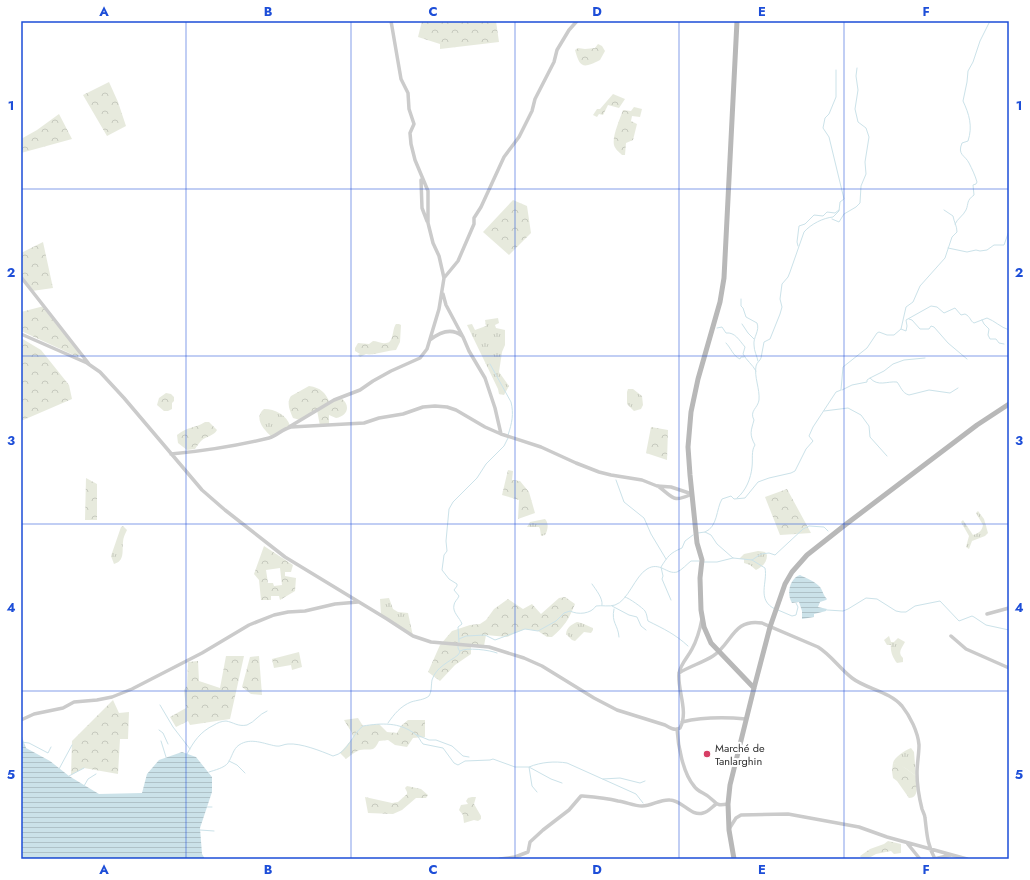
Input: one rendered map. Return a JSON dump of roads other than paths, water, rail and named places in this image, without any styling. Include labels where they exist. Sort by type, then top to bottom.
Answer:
[{"type":"street","points":[[391,21],[401,79],[408,93],[409,109],[414,124],[410,133],[411,144],[421,177],[428,191],[428,223]]},
{"type":"street","points":[[444,278],[458,261],[474,224],[474,218],[481,207],[504,157],[518,137],[532,112],[536,99],[554,62],[557,50],[569,30],[577,21]]},
{"type":"street","points":[[737,21],[724,278],[720,302],[698,379],[691,412],[688,447],[697,543],[702,560],[700,578],[702,616],[706,634],[718,651],[754,688]]},
{"type":"street","points":[[171,454],[246,444],[272,437],[334,400],[360,390],[372,381],[420,358],[427,349],[430,341],[439,309],[444,278],[439,256],[433,243],[428,223],[422,208],[421,177]]},
{"type":"street","points":[[21,277],[91,366]]},
{"type":"street","points":[[442,293],[446,305],[464,338],[469,351],[485,378],[495,408],[501,434]]},
{"type":"street","points":[[430,341],[441,333],[451,330],[464,338]]},
{"type":"street","points":[[21,334],[91,366],[100,372],[202,490],[284,558],[413,636],[431,642],[490,647],[524,658],[542,666],[594,698],[617,710],[677,729]]},
{"type":"street","points":[[734,859],[729,830],[728,804],[731,778],[770,627],[787,580],[794,568],[807,555],[918,470],[977,425],[1009,404]]},
{"type":"street","points":[[287,428],[364,423],[380,418],[403,414],[423,407],[447,407],[456,410],[485,427],[501,434],[541,447],[599,472],[642,480],[657,486],[671,497],[680,500],[692,494]]},
{"type":"street","points":[[657,486],[671,487],[692,494]]},
{"type":"street","points":[[21,720],[34,714],[62,708],[74,702],[112,697],[132,689],[202,653],[249,625],[274,615],[311,610],[335,604],[359,602]]},
{"type":"street","points":[[987,614],[1009,608]]},
{"type":"street","points":[[677,729],[680,728],[683,712],[679,674],[684,661],[693,647],[699,633],[702,616]]},
{"type":"street","points":[[679,674],[689,667],[713,656],[730,637],[746,623],[762,623],[818,646],[826,651],[852,678],[894,700],[901,705],[907,714],[919,743],[917,773],[919,793],[922,811],[925,816],[926,831],[930,849],[935,859],[952,855]]},
{"type":"street","points":[[951,636],[966,649],[1009,668]]},
{"type":"street","points":[[682,722],[697,719],[731,718],[746,720]]},
{"type":"street","points":[[677,729],[680,756],[693,785],[709,796],[716,804],[728,804]]},
{"type":"street","points":[[500,859],[526,854],[528,852],[530,842],[569,810],[581,796],[617,800],[641,806],[670,800],[682,804],[698,814],[706,812],[716,804]]},
{"type":"street","points":[[729,830],[736,818],[741,815],[788,814],[859,827],[967,859]]},
{"type":"street","points":[[906,842],[920,859]]},
{"type":"water","points":[[800,575],[820,587],[827,599],[820,602],[818,607],[827,609],[826,611],[814,614],[814,617],[802,619],[802,611],[799,602],[792,603],[789,595],[791,583]]},
{"type":"water","points":[[21,734],[26,748],[50,761],[69,776],[99,794],[142,793],[147,774],[159,760],[182,752],[196,757],[212,777],[212,792],[200,828],[202,854],[205,859],[21,859]]},
{"type":"waterway","points":[[955,224],[965,212],[971,197],[974,195],[973,185],[977,182],[969,163],[960,150],[962,143],[968,141],[970,130],[969,115],[963,101],[968,71],[990,21]]},
{"type":"waterway","points":[[832,219],[839,222],[844,214],[860,203],[861,186],[866,174],[865,162],[869,137],[866,128],[858,122],[855,109],[858,90],[856,76],[857,68]]},
{"type":"waterway","points":[[737,498],[749,480],[755,445],[751,435],[751,430],[754,420],[753,412],[759,400],[756,366],[761,358],[764,342],[770,339],[780,314],[782,307],[780,299],[782,284],[788,277],[804,232],[817,222],[833,217],[839,211],[840,202],[844,199],[829,137],[823,128],[825,118],[829,114],[836,97],[836,70]]},
{"type":"waterway","points":[[798,246],[799,226],[805,224],[814,215],[823,216],[827,212],[835,213],[839,210]]},
{"type":"waterway","points":[[901,329],[906,307],[913,302],[920,286],[945,258],[952,237],[957,232],[953,216],[944,210]]},
{"type":"waterway","points":[[948,248],[967,252],[987,250],[994,245],[1004,245],[1009,227]]},
{"type":"waterway","points":[[741,299],[741,306],[746,317],[757,323],[758,326],[754,339],[754,349],[758,361]]},
{"type":"waterway","points":[[705,532],[709,530],[715,522],[722,499],[731,496],[734,499],[745,498],[758,482],[795,471],[806,449],[813,441],[809,436],[813,427],[836,392],[841,390],[843,367],[867,348],[877,333],[879,332],[887,335],[894,335],[901,329],[906,331],[906,320],[931,306],[937,307],[944,313],[955,308],[961,315],[967,315],[974,323],[987,318],[1009,330]]},
{"type":"waterway","points":[[909,319],[912,320],[920,329],[929,329],[931,326],[934,327],[948,343],[967,359]]},
{"type":"waterway","points":[[982,320],[989,329],[988,335],[990,339],[996,339],[999,343],[1004,344]]},
{"type":"waterway","points":[[742,324],[754,339]]},
{"type":"waterway","points":[[717,328],[722,327],[726,333],[732,334],[739,339],[745,347],[743,354],[756,371]]},
{"type":"waterway","points":[[726,343],[738,358],[740,359],[741,357],[744,357]]},
{"type":"waterway","points":[[870,378],[884,371],[893,364],[904,360],[925,358]]},
{"type":"waterway","points":[[490,364],[511,402],[512,418],[508,435]]},
{"type":"waterway","points":[[842,390],[852,385],[867,382],[870,378],[879,383],[897,382],[903,391],[909,395],[929,390],[950,393],[958,388]]},
{"type":"waterway","points":[[824,411],[848,408],[861,415],[869,426],[870,437],[887,456]]},
{"type":"waterway","points":[[459,642],[458,627],[462,624],[455,613],[454,608],[459,596],[454,590],[457,584],[449,579],[442,570],[444,555],[447,551],[446,541],[449,509],[453,502],[477,478],[486,464],[504,446],[508,438]]},
{"type":"waterway","points":[[616,480],[624,502],[644,518],[651,534],[666,559]]},
{"type":"waterway","points":[[698,533],[705,532],[711,535],[717,544],[733,558],[752,560],[761,554],[769,553],[775,555],[803,529],[809,526],[824,527],[828,531]]},
{"type":"waterway","points":[[671,600],[662,579],[663,576],[661,567],[670,555],[682,548],[685,541],[693,535]]},
{"type":"waterway","points":[[704,562],[717,562],[733,558]]},
{"type":"waterway","points":[[752,560],[765,568],[764,596],[769,605],[775,609]]},
{"type":"waterway","points":[[459,639],[466,636],[485,635],[495,640],[525,629],[538,631],[556,621],[564,613],[570,611],[584,613],[591,611],[596,606],[613,606],[620,603],[639,577],[647,569],[652,567],[660,567],[670,572],[677,572],[691,561],[699,561]]},
{"type":"waterway","points":[[592,584],[600,597],[602,605]]},
{"type":"waterway","points":[[625,597],[633,601],[645,611],[648,621],[674,635],[688,646]]},
{"type":"waterway","points":[[827,610],[843,611],[866,598],[877,599],[896,611],[901,612],[906,612],[915,606],[940,601],[959,621],[972,616],[986,625],[1009,630]]},
{"type":"waterway","points":[[778,610],[792,616],[796,615],[798,607],[796,603]]},
{"type":"waterway","points":[[612,606],[629,615],[637,617],[641,626],[646,630]]},
{"type":"waterway","points":[[614,609],[613,617],[619,637]]},
{"type":"waterway","points":[[388,723],[395,713],[404,706],[429,696],[434,675],[443,665],[458,655],[460,652],[458,645]]},
{"type":"waterway","points":[[460,651],[467,649],[478,649],[497,653]]},
{"type":"waterway","points":[[160,705],[173,727],[190,749]]},
{"type":"waterway","points":[[187,754],[198,737],[215,724],[226,721],[238,725],[247,725],[267,711]]},
{"type":"waterway","points":[[209,772],[226,765],[235,749],[244,743],[253,741],[278,746],[293,744],[311,748],[333,756],[342,751],[363,726],[390,724],[409,730],[416,735],[423,744],[443,748],[454,763],[458,765],[465,761],[493,759],[515,767],[529,767],[562,783]]},
{"type":"waterway","points":[[159,730],[163,733],[168,744]]},
{"type":"waterway","points":[[417,735],[452,746],[463,756],[469,757]]},
{"type":"waterway","points":[[161,741],[166,757]]},
{"type":"waterway","points":[[21,742],[29,743],[48,753],[51,747]]},
{"type":"waterway","points":[[59,769],[72,745]]},
{"type":"waterway","points":[[229,761],[237,765],[245,773]]},
{"type":"waterway","points":[[537,792],[532,786],[529,767],[543,763],[562,762],[636,794],[643,803]]},
{"type":"waterway","points":[[69,776],[84,768]]},
{"type":"waterway","points":[[84,786],[88,779],[96,774]]},
{"type":"waterway","points":[[603,779],[620,778],[640,783],[645,781]]},
{"type":"waterway","points":[[207,807],[212,807]]},
{"type":"waterway","points":[[200,830],[214,831]]},
{"type":"place","name":"Marché de Tanlarghin","points":[[707,754]]}]
